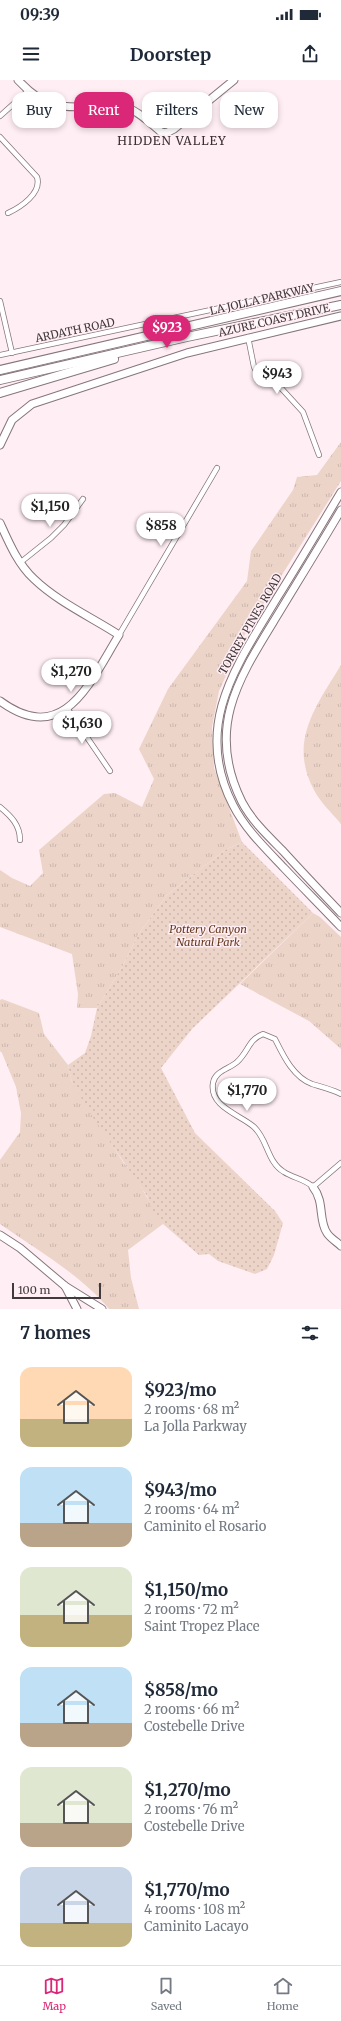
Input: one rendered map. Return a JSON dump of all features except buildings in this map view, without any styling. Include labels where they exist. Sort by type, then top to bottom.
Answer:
[{"type":"highway","name":"LA JOLLA PARKWAY","points":[[0,370],[339,291]]},
{"type":"highway","name":"LA JOLLA PARKWAY","points":[[0,380],[175,340],[341,305]]},
{"type":"highway","points":[[0,393],[175,340]]},
{"type":"main road","points":[[18,80],[28,91],[49,105],[71,108],[118,104],[135,110],[161,132],[166,133],[174,129],[234,80]]},
{"type":"main road","name":"AZURE COAST DRIVE","points":[[0,445],[12,420],[32,404],[187,353],[341,316]]},
{"type":"main road","name":"TORREY PINES ROAD","points":[[341,492],[237,665],[223,698],[217,732],[217,754],[222,778],[232,804],[241,819],[266,849],[341,927]]},
{"type":"main road","name":"TORREY PINES ROAD","points":[[341,510],[244,670],[231,702],[226,738],[230,770],[242,802],[255,822],[341,913]]},
{"type":"main road","points":[[0,523],[11,548],[33,578],[49,592],[119,635],[81,697],[67,708],[51,716],[39,718],[18,714],[0,701]]},
{"type":"main road","points":[[314,1187],[322,1207],[323,1224],[327,1233],[341,1246]]},
{"type":"main road","points":[[0,1235],[20,1248],[65,1286],[102,1309]]},
{"type":"main road","points":[[65,1286],[77,1309]]},
{"type":"street","points":[[0,116],[28,91]]},
{"type":"street","points":[[0,137],[37,177],[39,183],[37,190],[20,208],[8,213]]},
{"type":"street","name":"ARDATH ROAD","points":[[0,355],[341,282]]},
{"type":"street","points":[[0,301],[12,353]]},
{"type":"street","points":[[248,338],[254,367],[258,375],[281,388],[303,412],[319,455]]},
{"type":"street","points":[[119,635],[217,468]]},
{"type":"street","points":[[21,562],[51,538],[64,525],[83,498]]},
{"type":"street","points":[[67,708],[110,771]]},
{"type":"street","points":[[0,807],[9,814],[18,826],[20,840]]},
{"type":"street","points":[[341,1094],[330,1088],[311,1084],[300,1077],[286,1061],[275,1039],[263,1034],[253,1038],[237,1062],[216,1075],[213,1084],[214,1096],[221,1106],[256,1128],[264,1140],[272,1161],[283,1172],[314,1187],[341,1163]]},
{"type":"green space","points":[[341,442],[341,481],[246,632],[219,691],[212,727],[214,768],[242,842],[225,850],[167,895],[138,935],[122,967],[97,1008],[77,1008],[78,994],[72,954],[0,927],[0,870],[12,878],[30,886],[43,873],[39,850],[104,794],[115,793],[142,807],[154,779],[139,749],[168,689],[247,581],[251,551],[293,490],[297,477],[317,475]]},
{"type":"green space","points":[[341,665],[341,824],[314,790],[307,773],[304,756],[308,725],[323,695]]},
{"type":"green space","name":"Pottery Canyon Natural Park","points":[[242,842],[313,913],[192,1029],[161,1068],[195,1133],[275,1211],[283,1223],[274,1255],[267,1269],[255,1274],[218,1261],[209,1254],[199,1255],[163,1224],[153,1211],[147,1196],[92,1116],[72,1082],[68,1065],[85,1053],[91,1036],[97,1008],[122,967],[138,935],[167,895],[225,850]]},
{"type":"green space","points":[[313,913],[320,917],[341,937],[341,1049],[309,1021],[240,984]]},
{"type":"green space","points":[[2,999],[39,1013],[44,1034],[68,1065],[72,1082],[123,1162],[135,1177],[163,1224],[128,1250],[131,1278],[139,1309],[109,1309],[98,1296],[72,1274],[0,1224],[0,1160],[20,1132],[21,1113],[16,1087],[0,1051],[0,1000]]},
{"type":"district","name":"HIDDEN VALLEY","points":[[172,140]]}]
